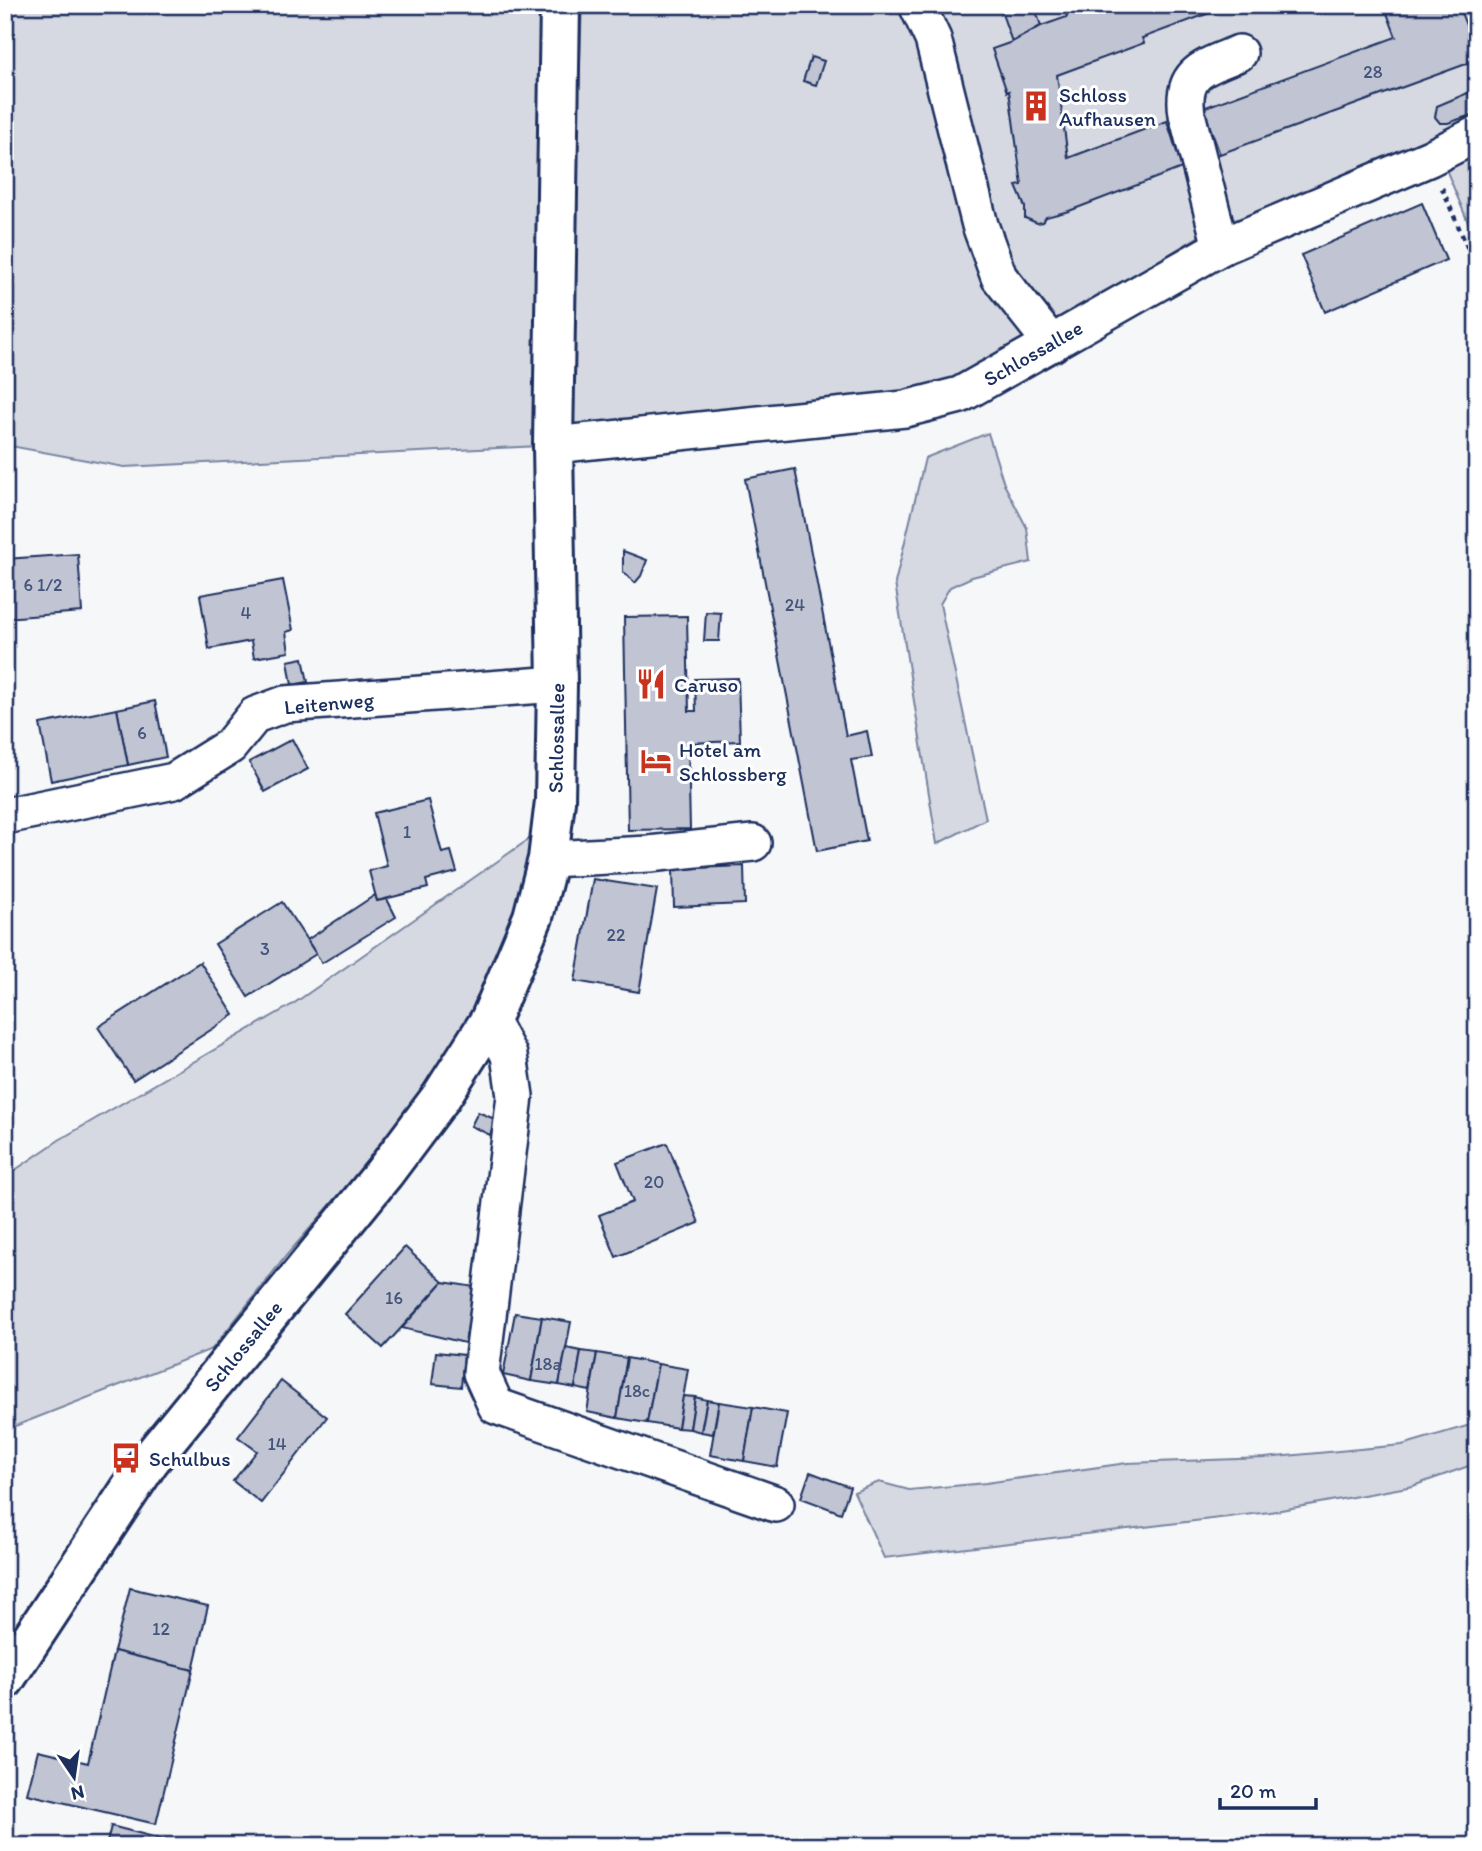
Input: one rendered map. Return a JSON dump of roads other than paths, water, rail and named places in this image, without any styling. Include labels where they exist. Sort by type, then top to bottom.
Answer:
[{"type":"main road","name":"Schlossallee","points":[[5,1679],[149,1461],[384,1173],[441,1097],[489,1020],[533,917],[548,859],[555,801],[557,684],[553,445],[561,5]]},
{"type":"street","points":[[917,5],[933,39],[980,225],[999,277],[1052,344]]},
{"type":"street","points":[[1221,247],[1187,114],[1185,94],[1191,79],[1199,71],[1239,54]]},
{"type":"street","name":"Schlossallee","points":[[553,445],[905,408],[960,394],[1221,247],[1430,158],[1477,134]]},
{"type":"street","name":"Leitenweg","points":[[5,816],[174,781],[230,746],[255,715],[285,704],[557,684]]},
{"type":"street","points":[[548,859],[649,854],[753,843]]},
{"type":"street","points":[[489,1020],[509,1055],[516,1096],[481,1373],[488,1393],[496,1406],[776,1504]]},
{"type":"place","name":"Schloss Aufhausen","points":[[1036,106]]},
{"type":"place","name":"Caruso","points":[[651,684]]},
{"type":"place","name":"Hotel am Schlossberg","points":[[656,761]]},
{"type":"place","name":"Schulbus","points":[[126,1458]]}]
